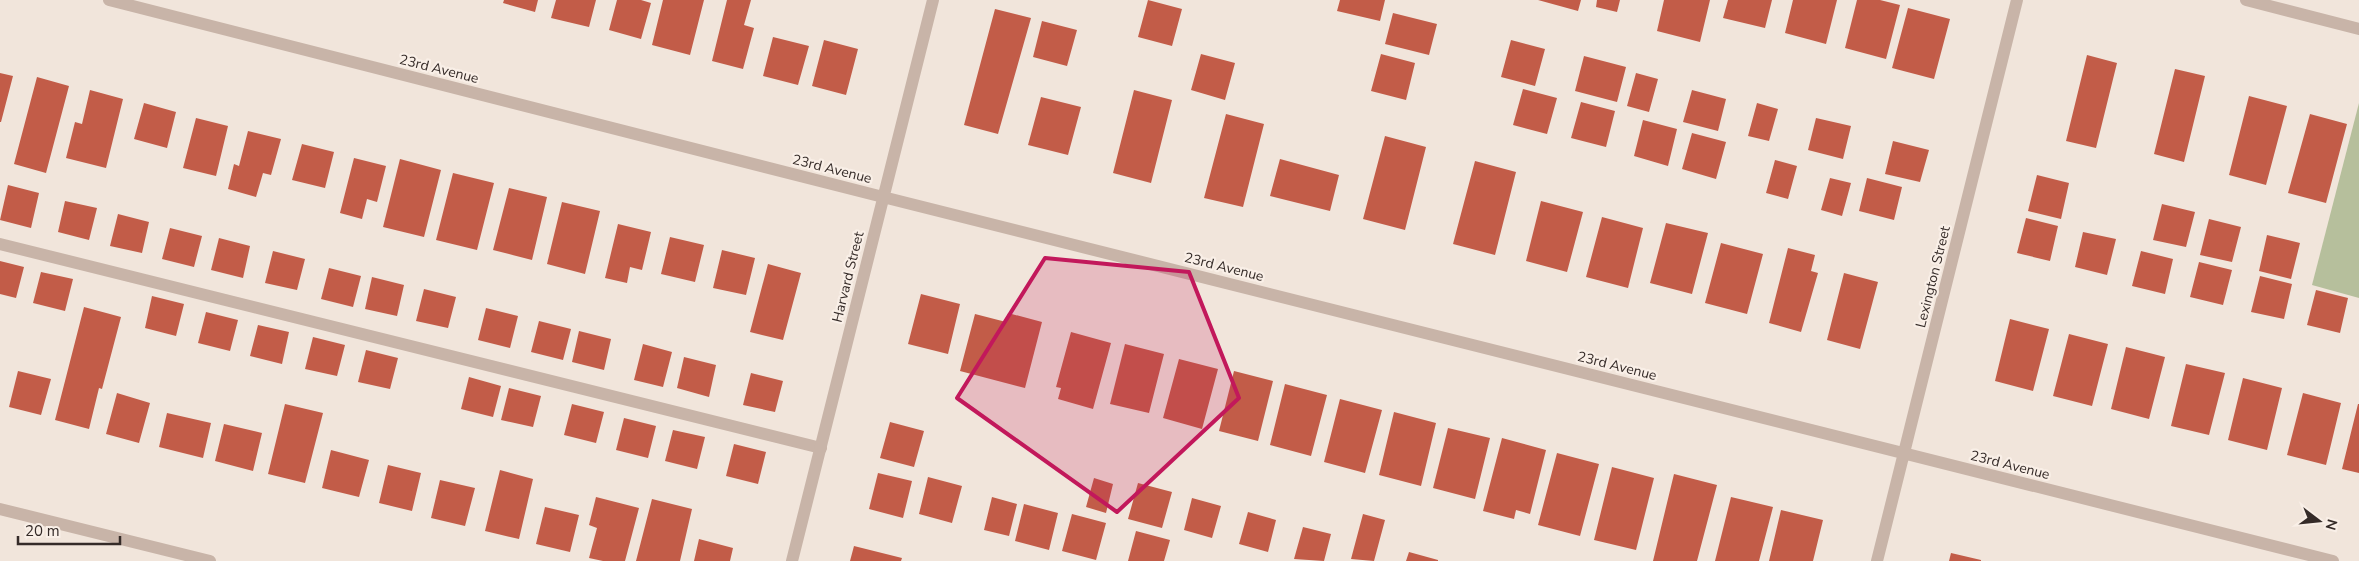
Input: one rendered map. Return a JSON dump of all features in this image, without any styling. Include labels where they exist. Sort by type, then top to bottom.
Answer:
[{"type":"street","name":"23rd Avenue","points":[[109,0],[883,197],[2333,561]]},
{"type":"street","name":"Harvard Street","points":[[792,561],[933,0]]},
{"type":"street","name":"Lexington Street","points":[[1877,561],[2017,0]]},
{"type":"street","points":[[2246,0],[2359,29]]},
{"type":"street","points":[[0,244],[820,448]]},
{"type":"street","points":[[0,508],[210,561]]},
{"type":"highlighted area","points":[[1045,258],[1189,272],[1239,398],[1117,512],[957,398]]},
{"type":"green space","points":[[2359,103],[2359,298],[2312,285]]},
{"type":"building","points":[[504,0],[538,0],[535,12],[503,3]]},
{"type":"building","points":[[556,0],[596,0],[589,27],[551,18]]},
{"type":"building","points":[[617,0],[641,0],[651,3],[641,39],[609,30]]},
{"type":"building","points":[[663,0],[704,0],[690,55],[652,45]]},
{"type":"building","points":[[727,0],[751,0],[744,25],[754,28],[743,69],[712,61]]},
{"type":"building","points":[[1148,0],[1182,9],[1172,46],[1138,37]]},
{"type":"building","points":[[1340,0],[1385,0],[1380,21],[1337,11]]},
{"type":"building","points":[[1538,0],[1581,0],[1578,11]]},
{"type":"building","points":[[1597,0],[1620,0],[1617,12],[1596,7]]},
{"type":"building","points":[[1664,0],[1710,0],[1700,42],[1657,31]]},
{"type":"building","points":[[1728,0],[1772,0],[1765,28],[1723,18]]},
{"type":"building","points":[[1793,0],[1837,0],[1826,44],[1785,33]]},
{"type":"building","points":[[1857,0],[1880,0],[1900,5],[1886,59],[1845,48]]},
{"type":"building","points":[[1908,8],[1950,19],[1934,79],[1892,68]]},
{"type":"building","points":[[995,9],[1031,18],[998,134],[964,125]]},
{"type":"building","points":[[1393,13],[1437,24],[1429,55],[1385,44]]},
{"type":"building","points":[[1042,21],[1077,30],[1067,66],[1033,57]]},
{"type":"building","points":[[773,37],[809,46],[798,85],[763,76]]},
{"type":"building","points":[[824,40],[858,49],[846,95],[812,86]]},
{"type":"building","points":[[1511,40],[1545,49],[1535,86],[1501,77]]},
{"type":"building","points":[[1201,54],[1235,63],[1225,100],[1191,90]]},
{"type":"building","points":[[1381,54],[1415,63],[1406,100],[1371,91]]},
{"type":"building","points":[[2087,55],[2117,63],[2096,148],[2066,141]]},
{"type":"building","points":[[1584,56],[1626,67],[1617,102],[1575,91]]},
{"type":"building","points":[[2175,69],[2205,76],[2184,162],[2154,154]]},
{"type":"building","points":[[0,73],[13,76],[1,122],[0,122]]},
{"type":"building","points":[[1636,73],[1658,79],[1649,112],[1627,106]]},
{"type":"building","points":[[37,77],[69,86],[46,173],[14,164]]},
{"type":"building","points":[[1523,89],[1557,98],[1547,134],[1513,125]]},
{"type":"building","points":[[90,90],[123,99],[106,168],[66,158],[75,122],[82,124]]},
{"type":"building","points":[[1134,90],[1172,100],[1151,183],[1113,173]]},
{"type":"building","points":[[1692,90],[1726,99],[1718,131],[1683,122]]},
{"type":"building","points":[[2249,96],[2287,106],[2266,185],[2229,175]]},
{"type":"building","points":[[1041,97],[1081,107],[1068,155],[1028,145]]},
{"type":"building","points":[[1581,102],[1615,111],[1606,147],[1571,138]]},
{"type":"building","points":[[144,103],[176,112],[167,148],[134,139]]},
{"type":"building","points":[[1757,103],[1778,109],[1769,141],[1748,136]]},
{"type":"building","points":[[1226,114],[1264,124],[1243,207],[1204,198]]},
{"type":"building","points":[[2310,114],[2347,124],[2326,203],[2288,193]]},
{"type":"building","points":[[196,118],[228,126],[216,176],[183,168]]},
{"type":"building","points":[[1816,118],[1851,126],[1843,159],[1808,150]]},
{"type":"building","points":[[1643,120],[1677,129],[1668,166],[1634,156]]},
{"type":"building","points":[[248,131],[281,139],[271,175],[263,173],[256,197],[228,189],[234,164],[239,166]]},
{"type":"building","points":[[1692,133],[1726,142],[1716,179],[1682,169]]},
{"type":"building","points":[[1385,136],[1426,147],[1405,230],[1363,219]]},
{"type":"building","points":[[1893,141],[1929,150],[1920,182],[1885,174]]},
{"type":"building","points":[[302,144],[334,152],[325,188],[292,180]]},
{"type":"building","points":[[354,158],[386,166],[377,202],[367,199],[362,219],[340,213]]},
{"type":"building","points":[[400,159],[441,170],[424,237],[383,227]]},
{"type":"building","points":[[1280,159],[1339,175],[1330,211],[1270,196]]},
{"type":"building","points":[[1775,160],[1797,166],[1788,199],[1766,193]]},
{"type":"building","points":[[1475,161],[1516,172],[1495,255],[1453,244]]},
{"type":"building","points":[[453,173],[494,183],[477,250],[436,240]]},
{"type":"building","points":[[2037,175],[2069,183],[2061,219],[2028,211]]},
{"type":"building","points":[[1830,178],[1851,183],[1842,216],[1821,210]]},
{"type":"building","points":[[1867,178],[1902,187],[1894,220],[1859,211]]},
{"type":"building","points":[[8,185],[39,193],[31,228],[0,220]]},
{"type":"building","points":[[509,188],[547,197],[532,260],[493,250]]},
{"type":"building","points":[[65,201],[97,208],[89,240],[58,232]]},
{"type":"building","points":[[1541,201],[1583,212],[1567,272],[1526,261]]},
{"type":"building","points":[[562,202],[600,211],[585,274],[547,264]]},
{"type":"building","points":[[2162,204],[2195,212],[2186,247],[2153,240]]},
{"type":"building","points":[[118,214],[149,222],[142,253],[110,246]]},
{"type":"building","points":[[1602,217],[1643,228],[1628,288],[1586,277]]},
{"type":"building","points":[[2026,218],[2058,226],[2050,261],[2017,253]]},
{"type":"building","points":[[2209,219],[2241,227],[2232,262],[2200,255]]},
{"type":"building","points":[[1666,223],[1708,233],[1692,294],[1650,283]]},
{"type":"building","points":[[618,224],[651,232],[642,270],[630,267],[627,283],[605,278]]},
{"type":"building","points":[[170,228],[202,236],[194,267],[162,259]]},
{"type":"building","points":[[2083,232],[2116,239],[2107,275],[2075,267]]},
{"type":"building","points":[[2267,235],[2300,243],[2291,279],[2259,271]]},
{"type":"building","points":[[670,237],[704,245],[695,282],[661,274]]},
{"type":"building","points":[[219,238],[250,246],[243,278],[211,270]]},
{"type":"building","points":[[1721,243],[1763,254],[1747,314],[1705,303]]},
{"type":"building","points":[[1788,248],[1815,255],[1811,271],[1818,273],[1801,332],[1769,323]]},
{"type":"building","points":[[722,250],[755,258],[746,295],[713,288]]},
{"type":"building","points":[[273,251],[305,259],[297,290],[265,283]]},
{"type":"building","points":[[2141,251],[2173,259],[2165,294],[2132,286]]},
{"type":"building","points":[[0,261],[24,267],[16,298],[0,294]]},
{"type":"building","points":[[2199,262],[2232,270],[2223,305],[2190,297]]},
{"type":"building","points":[[768,264],[801,273],[783,340],[750,332]]},
{"type":"building","points":[[329,268],[361,276],[353,307],[321,299]]},
{"type":"building","points":[[41,272],[73,279],[65,311],[33,303]]},
{"type":"building","points":[[1844,273],[1878,282],[1860,349],[1827,340]]},
{"type":"building","points":[[2260,276],[2292,284],[2284,319],[2251,312]]},
{"type":"building","points":[[372,277],[404,285],[397,316],[365,309]]},
{"type":"building","points":[[424,289],[456,297],[448,328],[416,321]]},
{"type":"building","points":[[2316,290],[2348,298],[2340,333],[2307,325]]},
{"type":"building","points":[[921,294],[960,304],[948,354],[908,344]]},
{"type":"building","points":[[152,296],[184,304],[176,336],[145,328]]},
{"type":"building","points":[[84,307],[121,317],[102,389],[99,388],[89,429],[55,420]]},
{"type":"building","points":[[486,308],[518,316],[510,348],[478,340]]},
{"type":"building","points":[[206,312],[238,320],[230,351],[198,343]]},
{"type":"building","points":[[1008,313],[1042,322],[1025,388],[960,371],[975,314],[1006,322]]},
{"type":"building","points":[[2010,319],[2049,329],[2033,391],[1995,381]]},
{"type":"building","points":[[539,321],[571,329],[563,360],[531,352]]},
{"type":"building","points":[[258,325],[289,332],[282,364],[250,356]]},
{"type":"building","points":[[579,331],[611,339],[604,370],[572,362]]},
{"type":"building","points":[[1071,332],[1111,343],[1093,409],[1058,399],[1061,388],[1056,387]]},
{"type":"building","points":[[2069,334],[2108,344],[2092,406],[2053,396]]},
{"type":"building","points":[[313,337],[345,345],[337,376],[305,369]]},
{"type":"building","points":[[643,344],[672,352],[663,387],[634,380]]},
{"type":"building","points":[[1125,344],[1164,354],[1149,413],[1110,404]]},
{"type":"building","points":[[2126,347],[2165,357],[2149,419],[2111,409]]},
{"type":"building","points":[[366,350],[398,358],[390,389],[358,382]]},
{"type":"building","points":[[684,357],[716,365],[709,397],[677,388]]},
{"type":"building","points":[[1179,359],[1218,369],[1202,429],[1163,418]]},
{"type":"building","points":[[2186,364],[2225,373],[2209,435],[2171,426]]},
{"type":"building","points":[[18,371],[51,379],[41,415],[9,407]]},
{"type":"building","points":[[1234,371],[1273,381],[1258,441],[1219,431]]},
{"type":"building","points":[[751,373],[783,381],[775,412],[743,405]]},
{"type":"building","points":[[469,377],[501,386],[493,417],[461,409]]},
{"type":"building","points":[[2243,378],[2282,388],[2267,450],[2228,440]]},
{"type":"building","points":[[1285,384],[1327,395],[1311,456],[1270,445]]},
{"type":"building","points":[[509,388],[541,396],[533,427],[501,420]]},
{"type":"building","points":[[117,393],[150,403],[139,443],[106,434]]},
{"type":"building","points":[[2303,393],[2341,403],[2326,465],[2287,455]]},
{"type":"building","points":[[1340,399],[1382,410],[1365,473],[1324,462]]},
{"type":"building","points":[[285,404],[323,413],[305,483],[268,474]]},
{"type":"building","points":[[572,404],[604,412],[596,443],[564,435]]},
{"type":"building","points":[[2359,404],[2359,473],[2342,469]]},
{"type":"building","points":[[1394,412],[1436,423],[1421,486],[1379,475]]},
{"type":"building","points":[[167,413],[211,423],[203,458],[159,447]]},
{"type":"building","points":[[624,418],[656,426],[648,458],[616,450]]},
{"type":"building","points":[[890,422],[924,431],[914,467],[880,458]]},
{"type":"building","points":[[224,424],[262,433],[253,471],[215,461]]},
{"type":"building","points":[[1448,428],[1490,438],[1475,499],[1433,488]]},
{"type":"building","points":[[673,430],[705,437],[697,469],[665,461]]},
{"type":"building","points":[[1502,438],[1546,450],[1530,514],[1516,510],[1514,519],[1483,511]]},
{"type":"building","points":[[734,444],[766,452],[758,484],[726,476]]},
{"type":"building","points":[[331,450],[369,460],[359,497],[322,488]]},
{"type":"building","points":[[1557,453],[1599,464],[1580,536],[1538,525]]},
{"type":"building","points":[[388,465],[421,473],[412,511],[379,503]]},
{"type":"building","points":[[1612,467],[1654,478],[1636,550],[1594,540]]},
{"type":"building","points":[[500,470],[533,479],[519,539],[485,531]]},
{"type":"building","points":[[878,473],[912,481],[903,518],[869,509]]},
{"type":"building","points":[[1674,474],[1717,485],[1697,561],[1653,561]]},
{"type":"building","points":[[928,477],[962,486],[952,523],[919,514]]},
{"type":"building","points":[[1094,478],[1113,484],[1106,513],[1086,507]]},
{"type":"building","points":[[440,480],[475,488],[465,526],[431,518]]},
{"type":"building","points":[[1138,483],[1172,492],[1162,528],[1128,519]]},
{"type":"building","points":[[596,497],[639,508],[625,561],[603,561],[589,558],[597,528],[589,525]]},
{"type":"building","points":[[992,497],[1017,504],[1009,536],[984,530]]},
{"type":"building","points":[[1731,497],[1773,507],[1759,561],[1715,561]]},
{"type":"building","points":[[1192,498],[1221,506],[1212,538],[1184,530]]},
{"type":"building","points":[[652,499],[692,509],[680,561],[636,561]]},
{"type":"building","points":[[1024,504],[1058,513],[1049,550],[1015,541]]},
{"type":"building","points":[[545,507],[579,515],[570,552],[536,544]]},
{"type":"building","points":[[1781,510],[1823,520],[1813,561],[1769,561]]},
{"type":"building","points":[[1248,512],[1276,520],[1268,552],[1239,544]]},
{"type":"building","points":[[1072,514],[1106,523],[1096,560],[1062,551]]},
{"type":"building","points":[[1363,514],[1385,520],[1374,561],[1351,559]]},
{"type":"building","points":[[1303,527],[1331,534],[1324,561],[1294,559]]},
{"type":"building","points":[[1136,531],[1170,540],[1164,561],[1128,561]]},
{"type":"building","points":[[699,539],[733,548],[730,561],[694,561]]},
{"type":"building","points":[[854,546],[902,558],[901,561],[850,561]]},
{"type":"building","points":[[1409,552],[1438,560],[1438,561],[1406,561]]},
{"type":"building","points":[[1951,553],[1981,560],[1981,561],[1949,561]]}]
